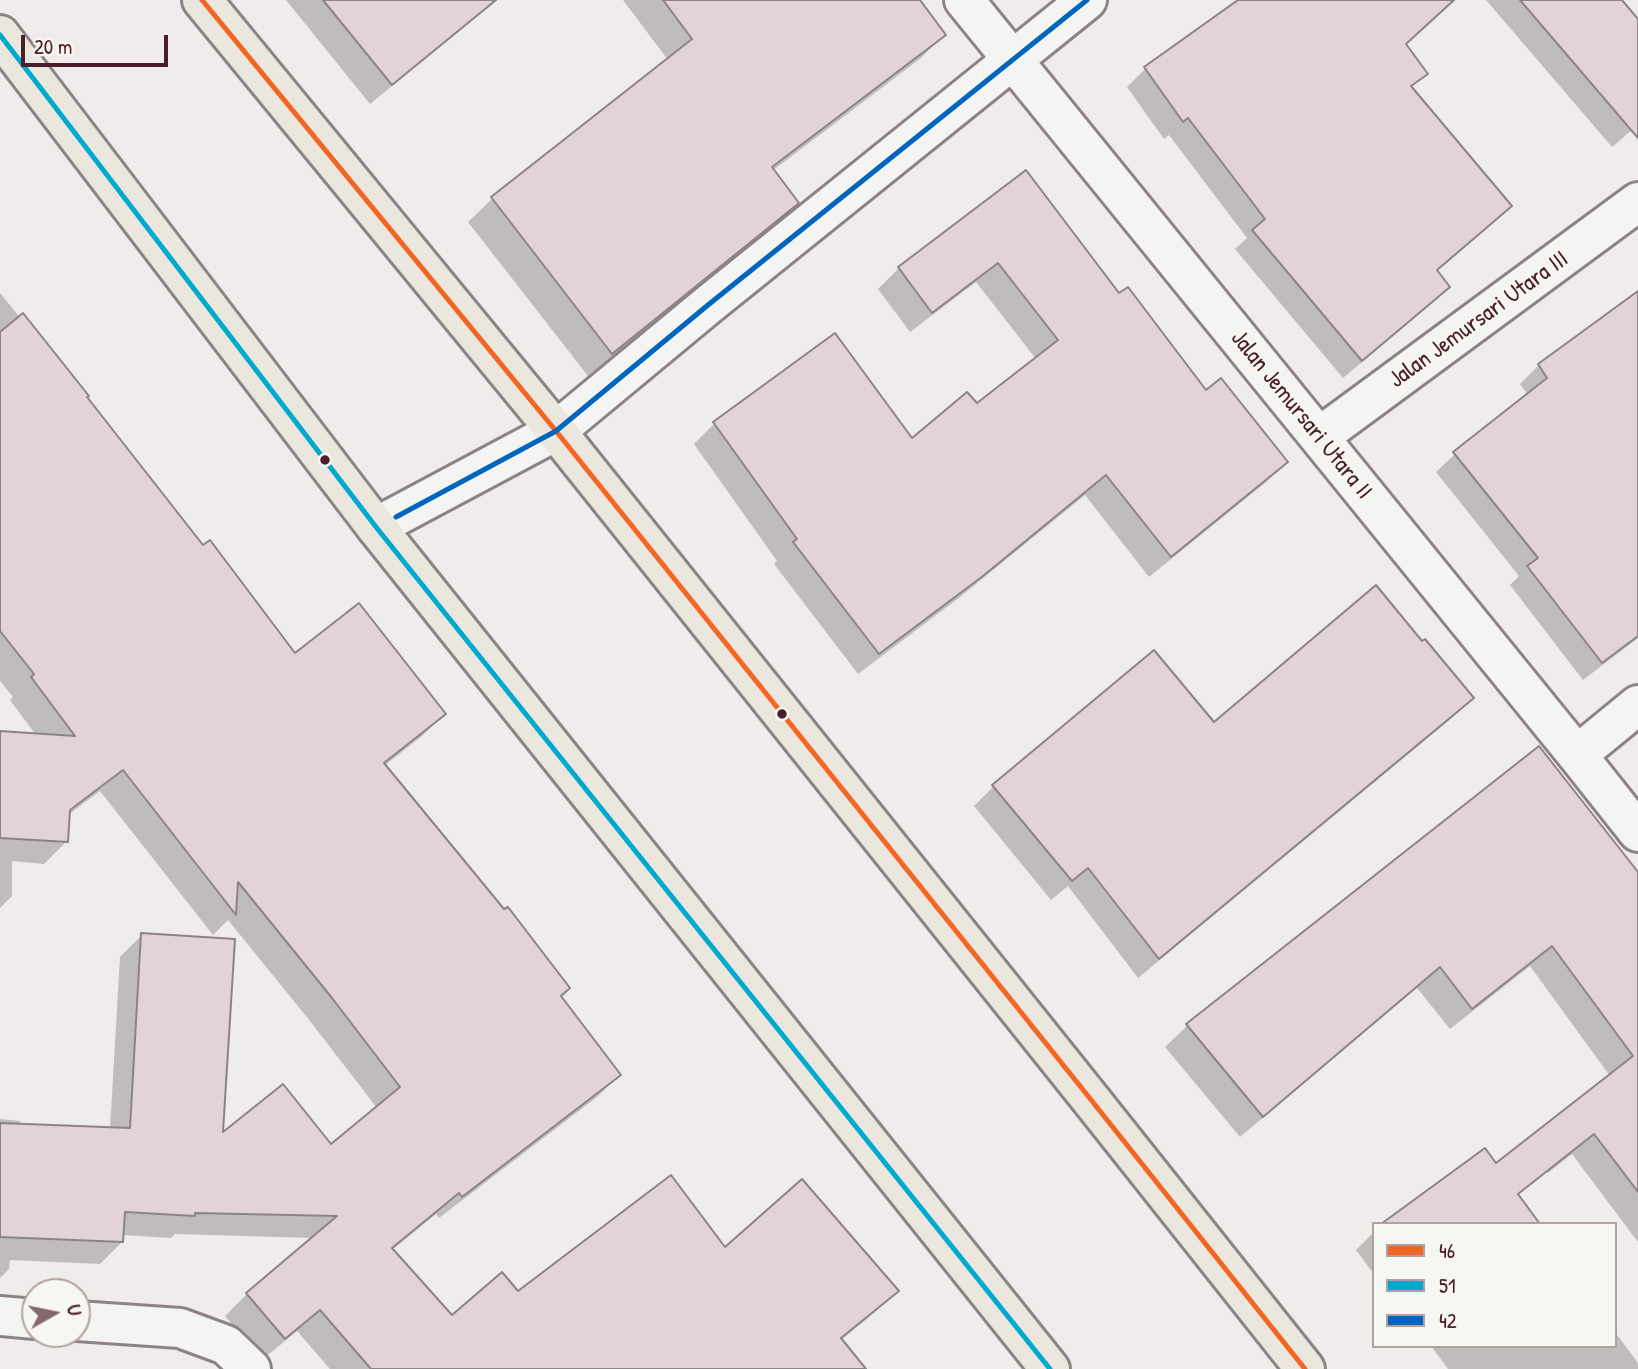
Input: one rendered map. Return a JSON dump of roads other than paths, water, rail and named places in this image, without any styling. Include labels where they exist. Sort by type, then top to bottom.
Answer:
[{"type":"main road","points":[[202,0],[556,431],[1304,1369]]},
{"type":"main road","points":[[0,35],[376,527],[1050,1369]]},
{"type":"street","name":"Jalan Jemursari Utara II","points":[[964,0],[1638,832]]},
{"type":"street","points":[[376,527],[556,431],[1087,0]]},
{"type":"street","name":"Jalan Jemursari Utara III","points":[[1319,437],[1638,202]]},
{"type":"street","points":[[1577,755],[1638,705]]},
{"type":"street","points":[[0,1317],[21,1318]]},
{"type":"street","points":[[91,1322],[180,1328],[226,1345],[251,1369]]}]
